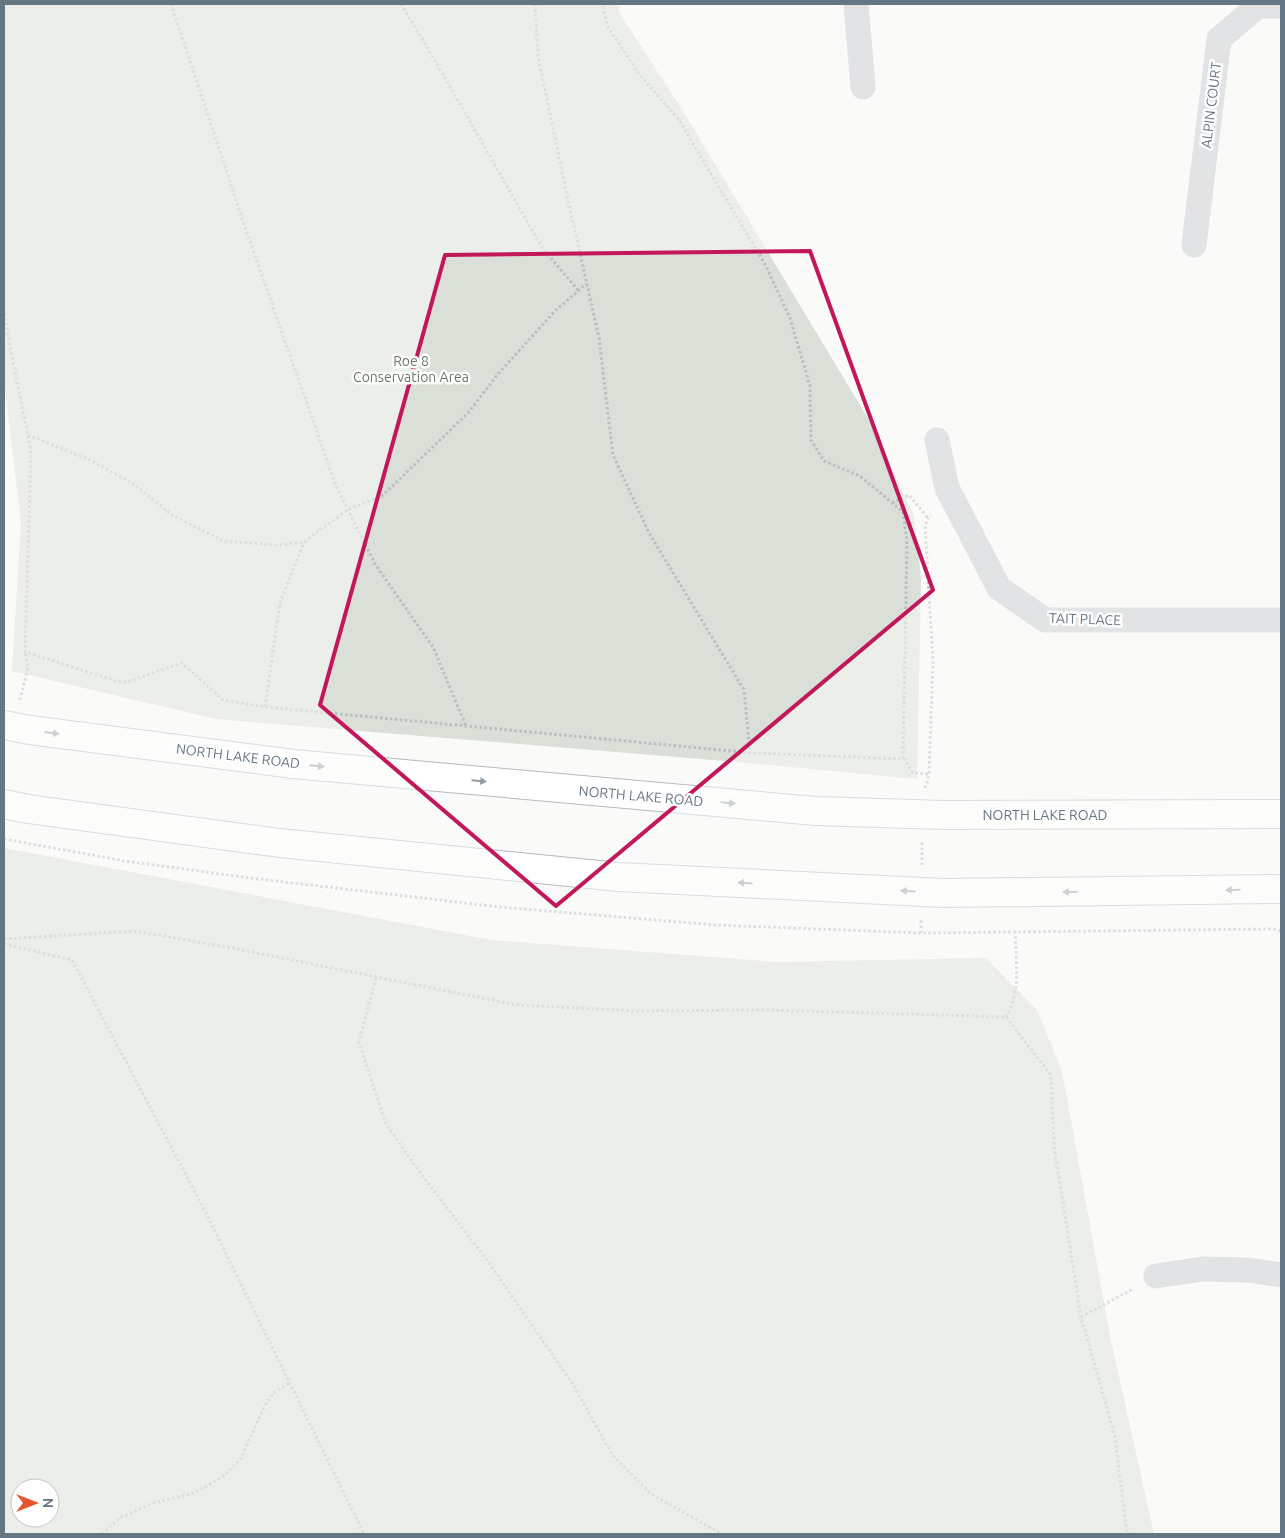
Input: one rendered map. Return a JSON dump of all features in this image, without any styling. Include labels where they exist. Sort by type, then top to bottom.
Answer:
[{"type":"main road","name":"NORTH LAKE ROAD","points":[[4,725],[292,764],[815,811],[945,815],[1281,814]]},
{"type":"main road","points":[[4,804],[28,809],[280,843],[619,877],[944,893],[1281,890]]},
{"type":"street","points":[[856,4],[863,87]]},
{"type":"street","name":"ALPIN COURT","points":[[1194,245],[1219,39],[1258,6],[1281,6]]},
{"type":"street","name":"TAIT PLACE","points":[[937,440],[946,488],[999,588],[1045,620],[1281,620]]},
{"type":"street","points":[[1156,1276],[1202,1270],[1248,1270],[1281,1275]]},
{"type":"path","points":[[171,4],[247,233],[336,486],[375,564],[433,647],[466,726]]},
{"type":"path","points":[[401,4],[543,248],[579,291]]},
{"type":"path","points":[[535,4],[538,56],[599,338],[613,455],[649,533],[744,690],[750,753]]},
{"type":"path","points":[[602,4],[608,27],[639,74],[679,120],[766,266],[790,318],[810,386],[811,440],[824,460],[860,476],[902,512],[907,541],[904,758],[913,772],[929,774]]},
{"type":"path","points":[[4,128],[6,130],[4,136]]},
{"type":"path","points":[[28,436],[90,460],[134,484],[172,515],[223,541],[278,545],[304,542],[347,510],[382,496],[468,413],[498,374],[529,339],[586,284]]},
{"type":"path","points":[[4,308],[31,451],[25,652],[28,667],[20,700]]},
{"type":"path","points":[[892,503],[909,495],[928,518]]},
{"type":"path","points":[[922,792],[929,774],[933,662],[925,526],[932,514],[953,502]]},
{"type":"path","points":[[265,707],[280,603],[304,542]]},
{"type":"path","points":[[25,652],[123,683],[182,663],[223,700],[265,707],[750,753],[904,758]]},
{"type":"path","points":[[4,939],[135,931],[232,948],[517,1005],[639,1011],[768,1010],[1006,1017]]},
{"type":"path","points":[[1006,1017],[1012,1006],[1016,984],[1015,932]]},
{"type":"path","points":[[4,944],[72,960],[204,1209],[364,1534]]},
{"type":"path","points":[[376,978],[359,1042],[386,1124],[418,1170],[487,1260],[574,1386],[613,1456],[651,1494],[722,1534]]},
{"type":"path","points":[[1006,1017],[1051,1075],[1054,1146],[1081,1317],[1115,1437],[1127,1534]]},
{"type":"path","points":[[1081,1317],[1156,1276]]},
{"type":"path","points":[[102,1534],[120,1518],[150,1504],[194,1494],[221,1478],[240,1460],[264,1407],[273,1393],[290,1383]]},
{"type":"highlighted area","points":[[810,251],[933,590],[556,906],[320,705],[445,255]]},
{"type":"green space","name":"Roe 8 Conservation Area","points":[[4,4],[620,4],[618,11],[683,111],[872,425],[914,516],[921,579],[917,779],[749,763],[216,719],[12,671],[21,522],[4,379]]},
{"type":"green space","points":[[4,848],[491,940],[776,962],[986,958],[1037,1010],[1062,1071],[1110,1336],[1154,1534],[4,1534]]}]
